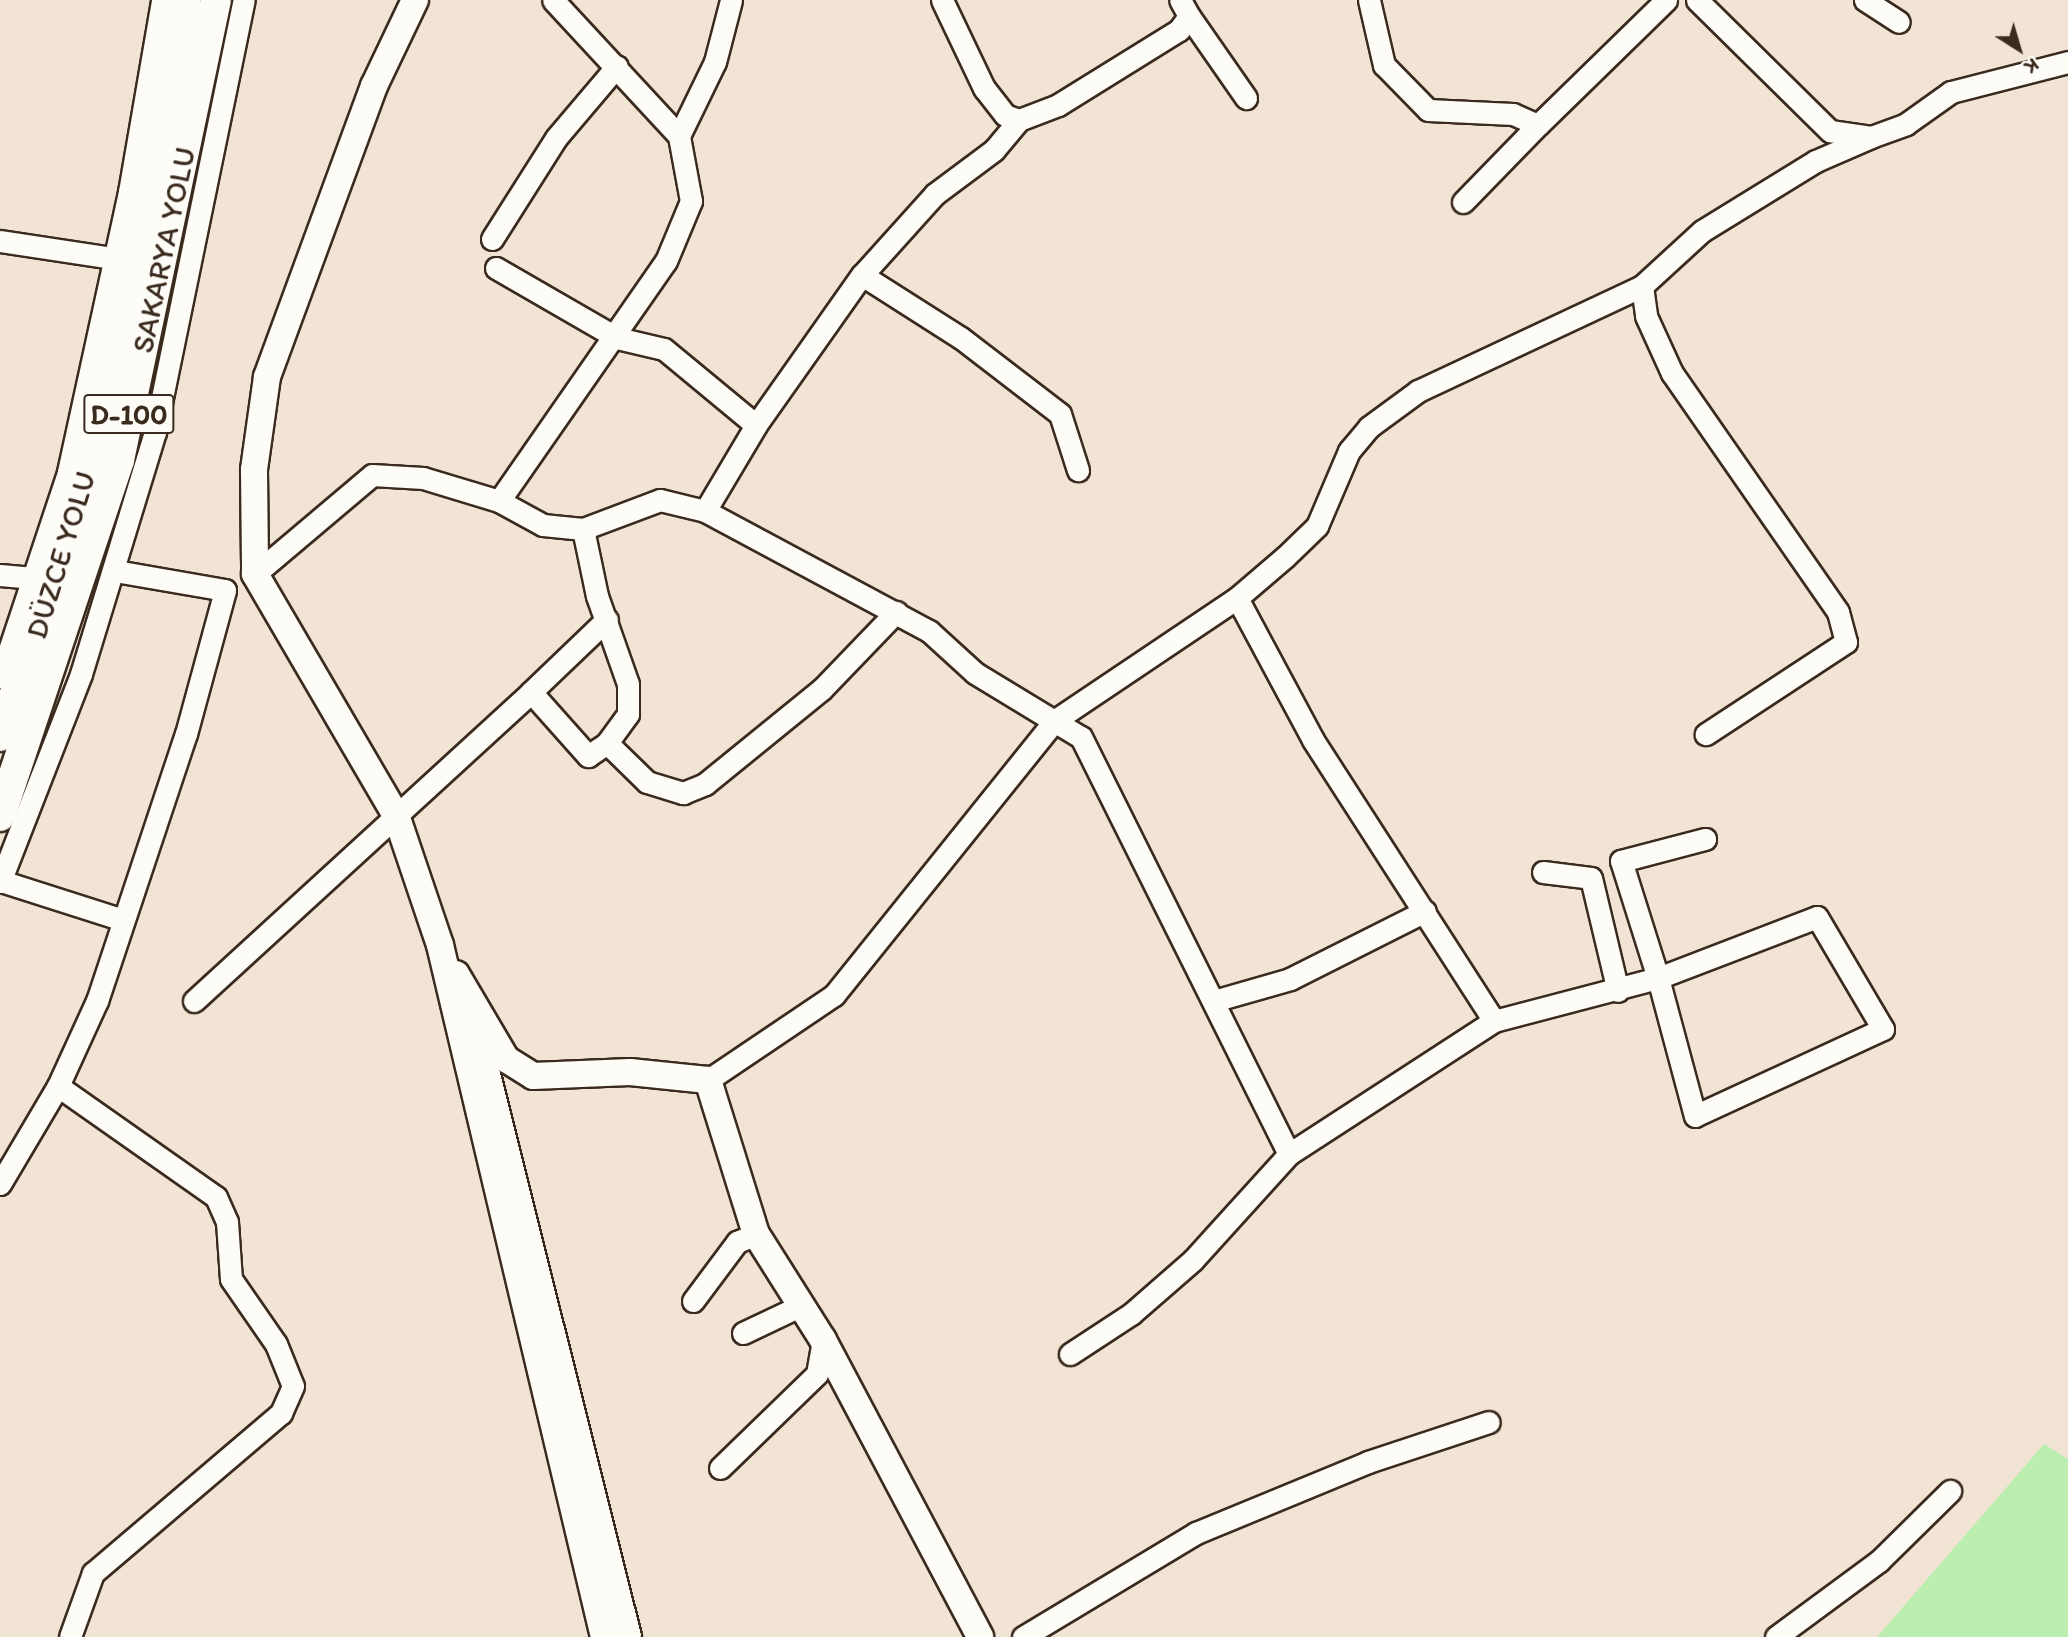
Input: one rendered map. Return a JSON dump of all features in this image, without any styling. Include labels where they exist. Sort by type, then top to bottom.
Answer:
[{"type":"highway","name":"DÜZCE YOLU","points":[[0,736],[78,513],[186,0]]},
{"type":"highway","name":"SAKARYA YOLU","points":[[0,816],[119,460],[215,0]]},
{"type":"main road","points":[[415,0],[374,86],[267,377],[254,470],[255,574],[397,815],[442,952],[456,996],[455,1023],[604,1637]]},
{"type":"main road","points":[[442,952],[506,1059],[533,1076],[630,1072],[708,1080],[755,1234],[823,1340],[980,1637]]},
{"type":"main road","points":[[456,996],[473,1017],[628,1637]]},
{"type":"street","points":[[0,677],[68,472],[113,258],[162,0]]},
{"type":"street","points":[[120,919],[0,882],[115,571],[155,432],[244,0]]},
{"type":"street","points":[[499,501],[617,338],[666,261],[691,201],[679,136],[617,65],[553,0]]},
{"type":"street","points":[[679,136],[715,62],[731,0]]},
{"type":"street","points":[[942,0],[984,88],[1005,115],[1019,120]]},
{"type":"street","points":[[1369,0],[1384,65],[1428,110],[1513,114],[1538,125]]},
{"type":"street","points":[[1463,202],[1666,0]]},
{"type":"street","points":[[1697,0],[1830,131],[1871,137]]},
{"type":"street","points":[[1865,0],[1899,22]]},
{"type":"street","points":[[705,511],[756,425],[862,275],[935,194],[994,150],[1019,120],[1069,98],[1179,30],[1184,8]]},
{"type":"street","points":[[1184,8],[1247,98]]},
{"type":"street","points":[[708,1080],[834,995],[1054,721],[1237,598],[1317,526],[1349,451],[1369,427],[1418,391],[1642,286],[1702,231],[1816,161],[1906,124],[1951,92],[2068,62]]},
{"type":"street","points":[[492,239],[556,138],[617,65]]},
{"type":"street","points":[[0,241],[113,258]]},
{"type":"street","points":[[496,268],[617,338],[664,349],[756,425]]},
{"type":"street","points":[[862,275],[961,338],[1060,414],[1077,470]]},
{"type":"street","points":[[1642,286],[1646,316],[1672,373],[1838,612],[1846,642],[1706,734]]},
{"type":"street","points":[[255,574],[372,475],[423,478],[499,501],[543,525],[583,530],[660,500],[705,511],[896,612],[929,631],[1018,703],[1081,737],[1217,1000],[1289,1154]]},
{"type":"street","points":[[531,692],[588,756],[607,743],[628,714],[628,684],[583,530]]},
{"type":"street","points":[[0,1184],[58,1086],[97,1001],[120,919],[186,734],[225,590],[115,571]]},
{"type":"street","points":[[0,575],[34,579]]},
{"type":"street","points":[[1237,598],[1313,740],[1426,911],[1494,1021]]},
{"type":"street","points":[[607,743],[647,782],[683,793],[705,784],[822,689],[896,612]]},
{"type":"street","points":[[194,1001],[607,619]]},
{"type":"street","points":[[0,652],[16,631]]},
{"type":"street","points":[[1069,1354],[1131,1314],[1193,1260],[1289,1154],[1494,1021],[1618,991],[1658,978],[1817,918],[1883,1029],[1695,1116],[1658,978],[1621,861],[1705,839]]},
{"type":"street","points":[[1543,872],[1591,878],[1618,991]]},
{"type":"street","points":[[1217,1000],[1290,979],[1426,911]]},
{"type":"street","points":[[58,1086],[216,1197],[227,1222],[230,1279],[276,1345],[293,1386],[281,1413],[93,1573],[70,1637]]},
{"type":"street","points":[[692,1301],[737,1242],[755,1234]]},
{"type":"street","points":[[743,1333],[802,1305]]},
{"type":"street","points":[[720,1468],[817,1374],[823,1340]]},
{"type":"street","points":[[1023,1637],[1196,1533],[1368,1462],[1489,1422]]},
{"type":"street","points":[[1776,1637],[1879,1561],[1950,1491]]},
{"type":"green space","points":[[2044,1444],[2068,1459],[2068,1637],[1877,1637]]}]
